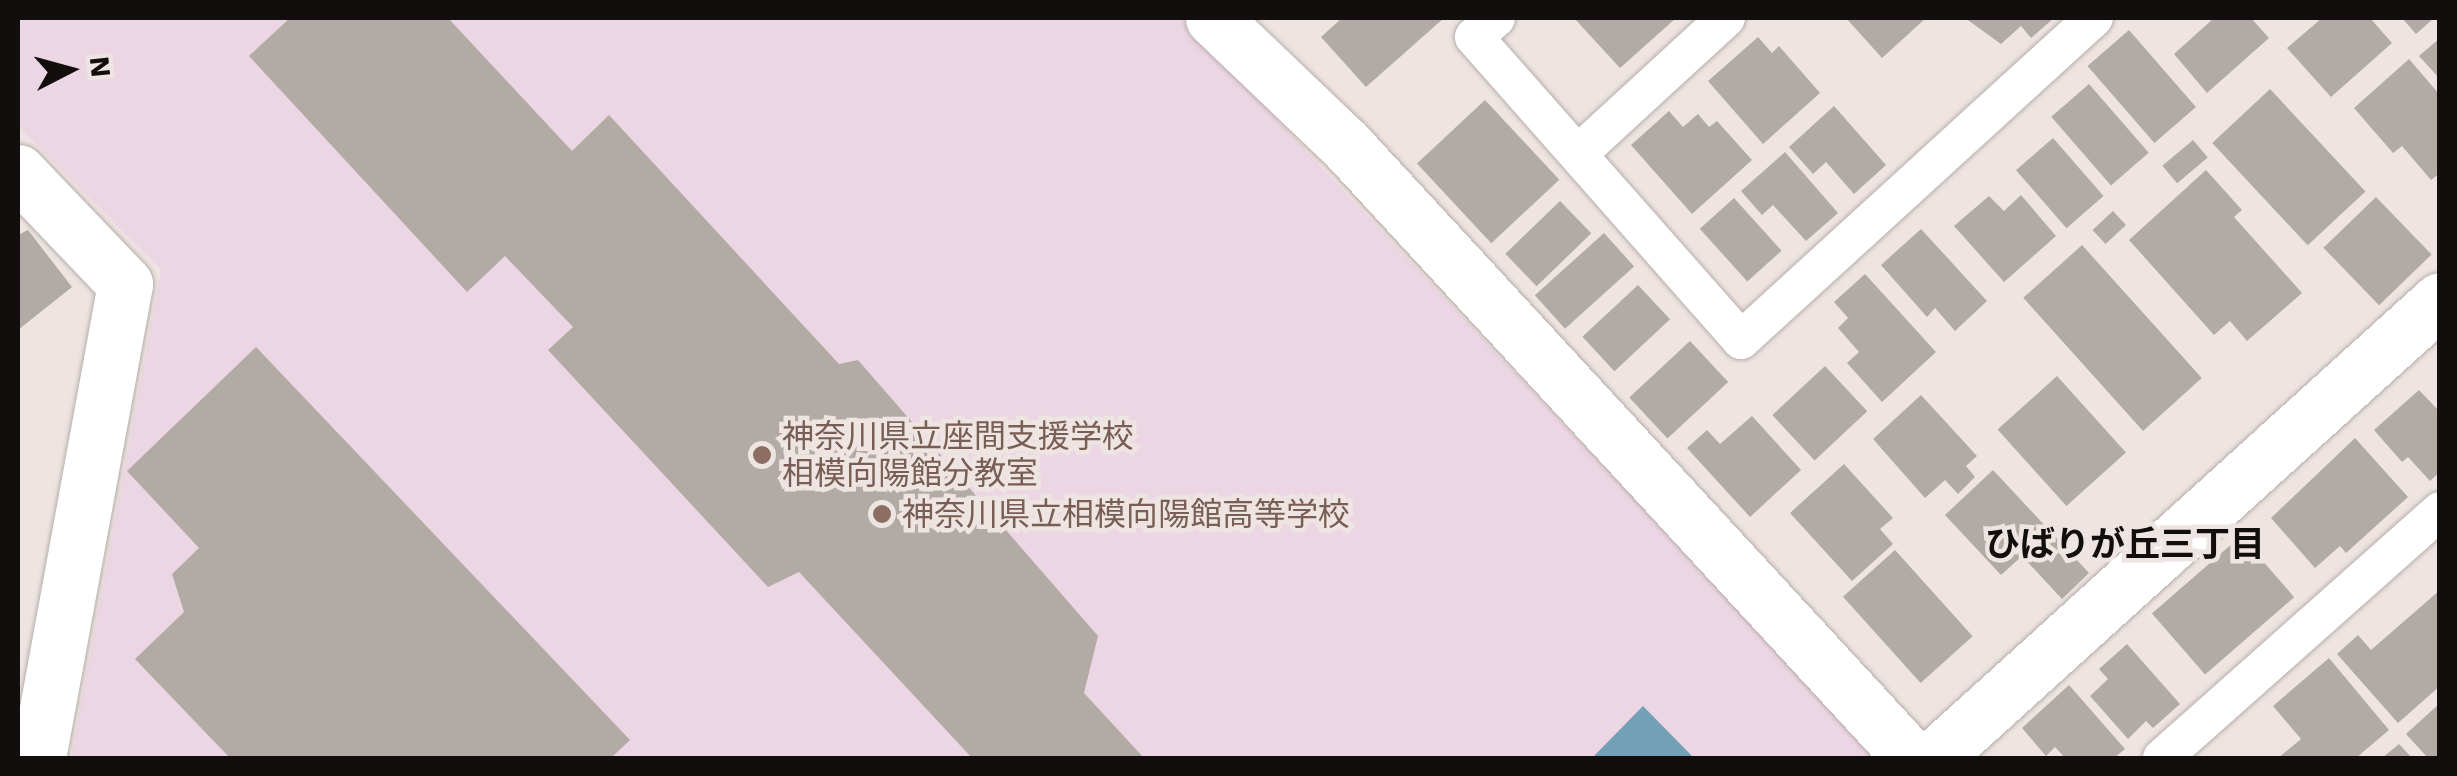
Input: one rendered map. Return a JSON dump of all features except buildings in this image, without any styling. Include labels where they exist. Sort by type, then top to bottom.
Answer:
[{"type":"street","points":[[1213,18],[1346,145],[1911,758]]},
{"type":"street","points":[[18,172],[125,284],[38,758]]},
{"type":"street","points":[[1934,758],[2440,300]]},
{"type":"lane","points":[[1496,18],[1474,37],[1742,340],[2094,18]]},
{"type":"lane","points":[[1578,154],[1726,18]]},
{"type":"lane","points":[[2162,758],[2440,511]]},
{"type":"shaded area","name":"神奈川県立相模向陽館高等学校","points":[[24,18],[1181,18],[1878,758],[71,758],[161,270],[18,126],[18,25]]},
{"type":"water","points":[[1643,706],[1694,758],[1592,758]]},
{"type":"place","name":"神奈川県立座間支援学校 相模向陽館分教室","points":[[762,455]]},
{"type":"place","name":"神奈川県立相模向陽館高等学校","points":[[882,514]]},
{"type":"district","name":"ひばりが丘三丁目","points":[[2125,544]]}]
